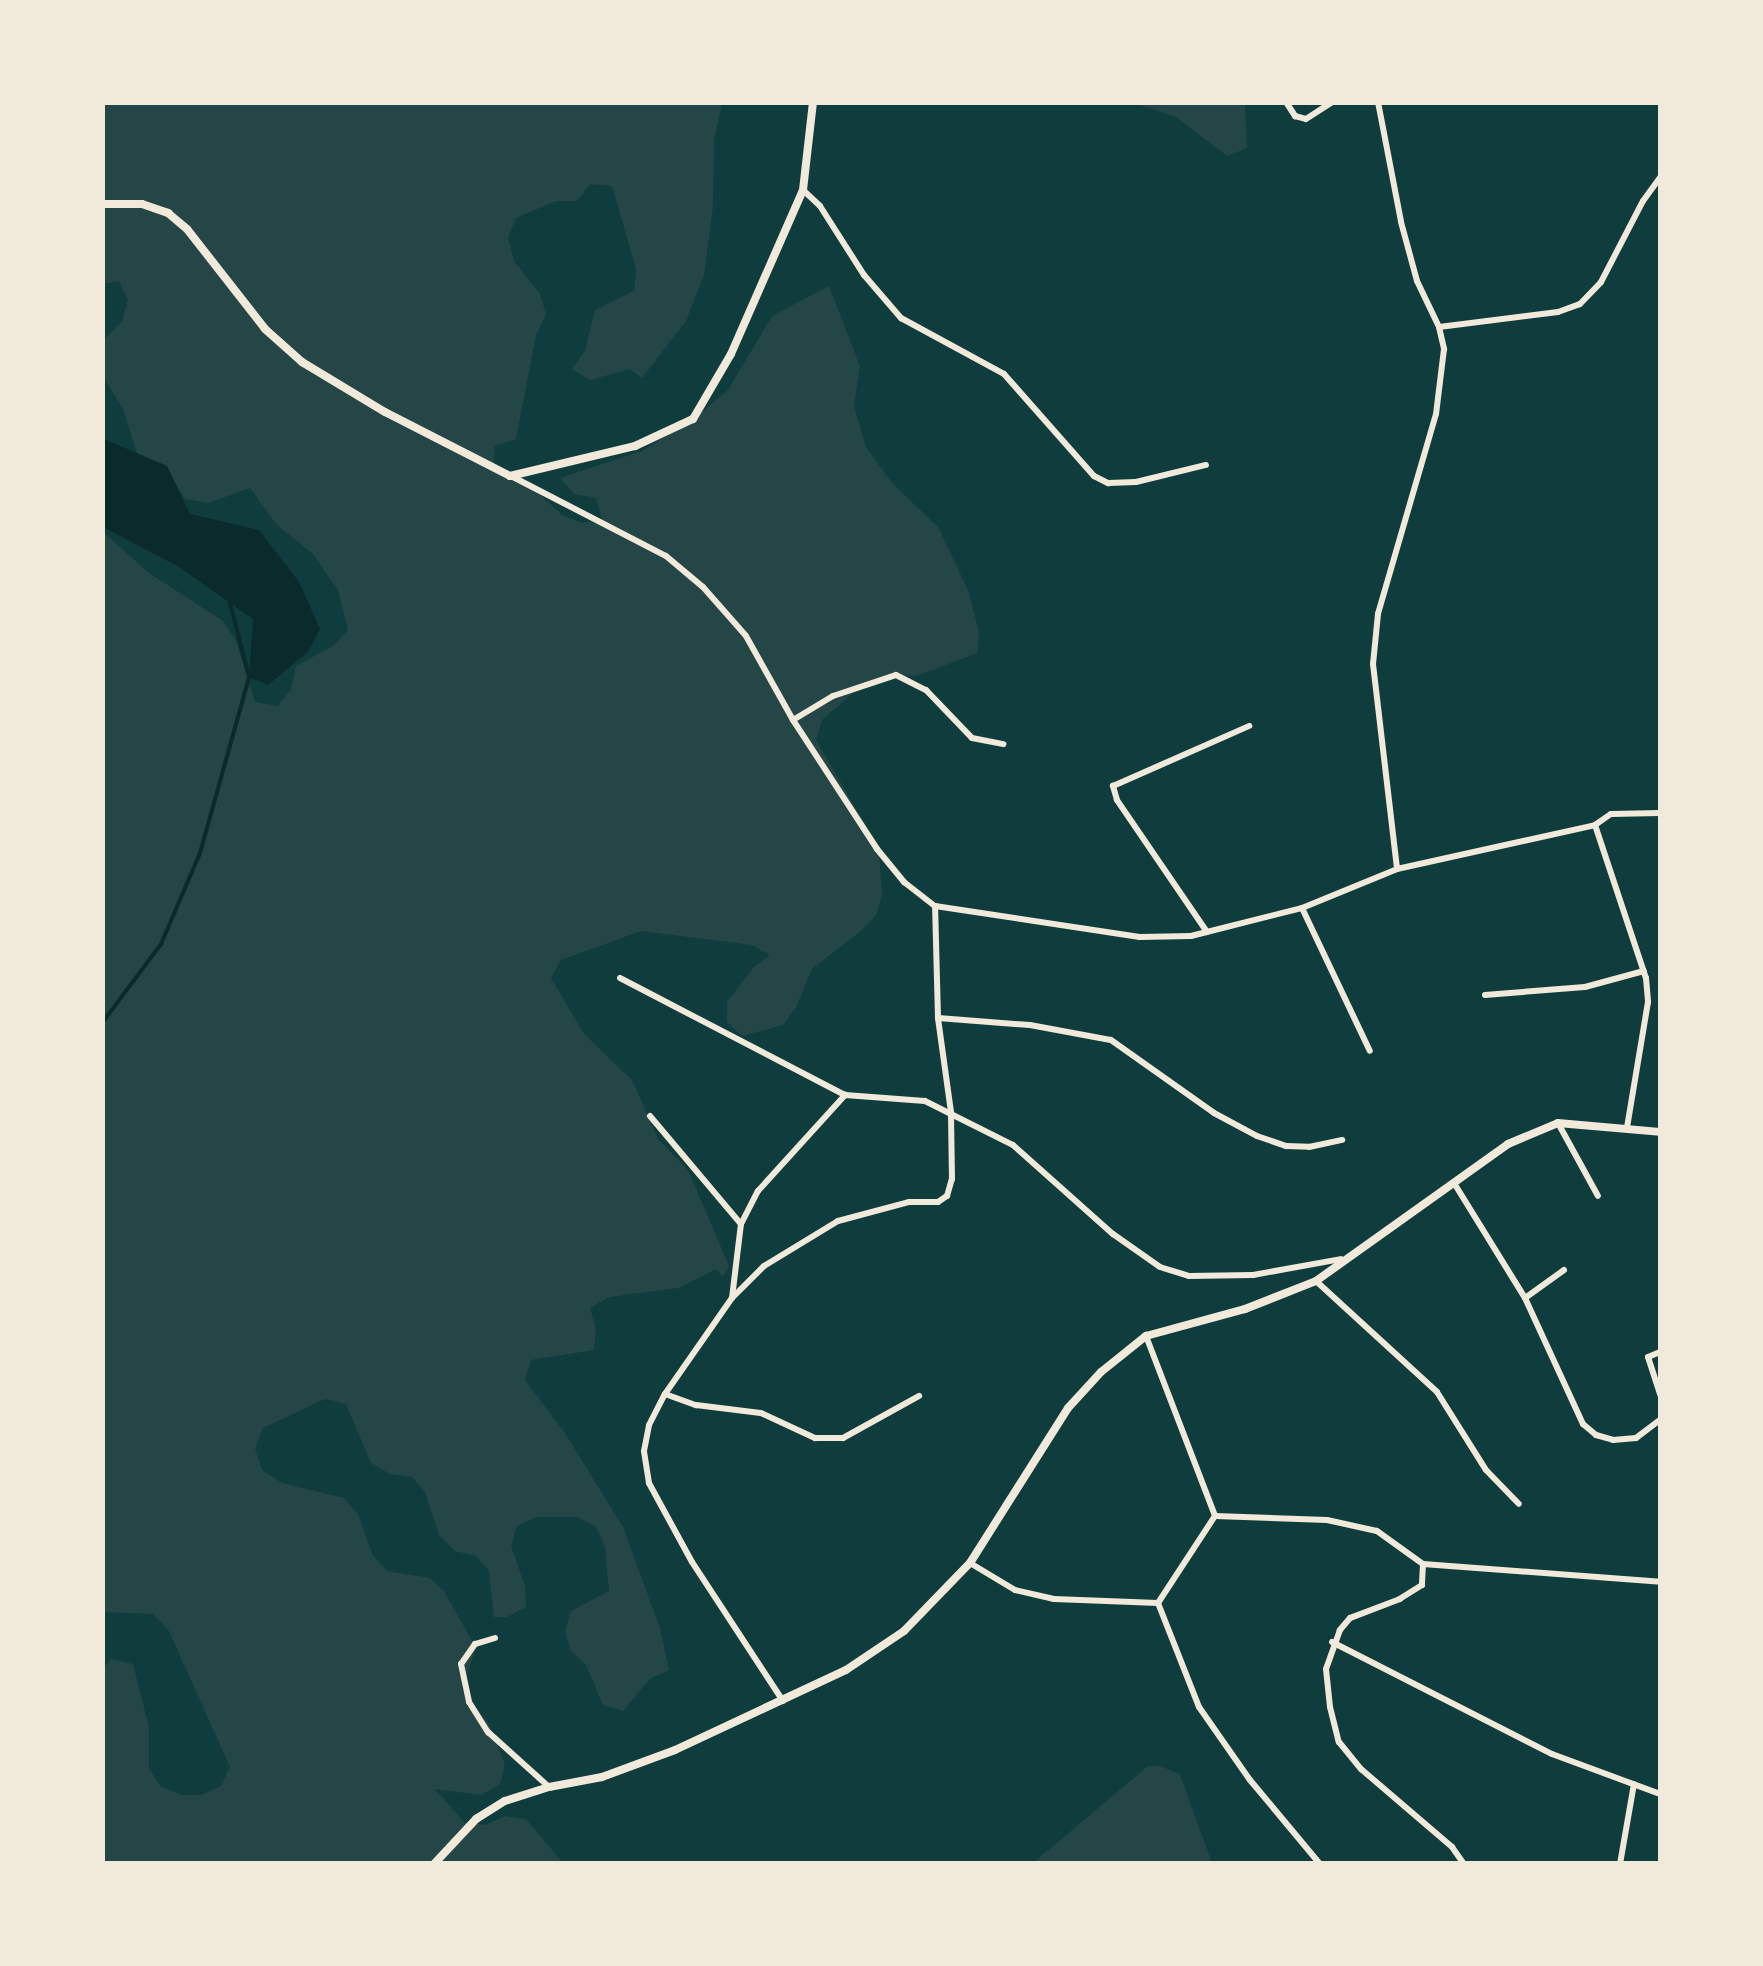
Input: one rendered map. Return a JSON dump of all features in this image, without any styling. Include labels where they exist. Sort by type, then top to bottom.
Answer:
[{"type":"street","points":[[510,476],[634,446],[693,419],[731,354],[803,190],[813,102]]},
{"type":"street","points":[[1286,102],[1295,116],[1306,119],[1332,102]]},
{"type":"street","points":[[1378,102],[1417,281],[1440,327],[1444,349],[1436,414],[1378,614],[1373,664],[1397,869]]},
{"type":"street","points":[[1440,327],[1558,312],[1580,304],[1601,282],[1635,215],[1660,178]]},
{"type":"street","points":[[803,190],[820,206],[864,276],[901,318],[1004,374],[1094,476],[1108,484],[1136,482],[1206,464]]},
{"type":"street","points":[[102,204],[142,204],[168,213],[187,229],[265,330],[302,362],[385,412],[666,556],[703,587],[746,636],[793,720],[877,849],[904,882],[935,906],[1140,937],[1207,932],[1302,908],[1397,869],[1595,826],[1624,812],[1660,813]]},
{"type":"street","points":[[793,720],[832,696],[896,674],[926,690],[972,738],[1003,744]]},
{"type":"street","points":[[1207,932],[1117,800],[1113,786],[1249,726]]},
{"type":"street","points":[[1595,826],[1644,971],[1648,1002],[1627,1128]]},
{"type":"street","points":[[783,1701],[692,1562],[649,1483],[644,1451],[649,1425],[665,1394],[732,1298],[764,1266],[838,1220],[909,1202],[944,1200],[952,1179],[951,1112],[938,1018],[935,906]]},
{"type":"street","points":[[1302,908],[1370,1051]]},
{"type":"street","points":[[1485,994],[1586,987],[1644,971]]},
{"type":"street","points":[[620,978],[845,1095],[925,1101],[1013,1145],[1113,1234],[1160,1266],[1190,1276],[1253,1275],[1341,1259]]},
{"type":"street","points":[[938,1018],[1030,1025],[1111,1040],[1214,1112],[1257,1136],[1298,1146],[1342,1140]]},
{"type":"street","points":[[732,1298],[741,1224],[777,1166],[845,1095]]},
{"type":"street","points":[[650,1116],[741,1224]]},
{"type":"street","points":[[1558,1123],[1598,1196]]},
{"type":"street","points":[[434,1864],[476,1818],[505,1801],[548,1786],[620,1770],[783,1701],[846,1670],[904,1632],[970,1563],[1068,1408],[1100,1372],[1146,1336],[1246,1309],[1316,1281],[1341,1259],[1508,1144],[1558,1123],[1660,1132]]},
{"type":"street","points":[[1454,1182],[1524,1298],[1584,1424],[1596,1435],[1613,1440],[1636,1438],[1660,1420]]},
{"type":"street","points":[[1524,1298],[1564,1270]]},
{"type":"street","points":[[1316,1281],[1437,1392],[1486,1470],[1519,1504]]},
{"type":"street","points":[[1146,1336],[1215,1516]]},
{"type":"street","points":[[1660,1352],[1648,1357],[1660,1396]]},
{"type":"street","points":[[665,1394],[696,1405],[761,1413],[815,1438],[843,1438],[919,1396]]},
{"type":"street","points":[[1215,1516],[1327,1520],[1376,1531],[1423,1564],[1660,1582]]},
{"type":"street","points":[[1158,1603],[1215,1516]]},
{"type":"street","points":[[970,1563],[1015,1590],[1054,1598],[1158,1603]]},
{"type":"street","points":[[1423,1564],[1422,1585],[1400,1600],[1350,1618],[1332,1642],[1326,1669],[1339,1742],[1361,1770],[1452,1847],[1464,1864]]},
{"type":"street","points":[[1158,1603],[1200,1708],[1250,1780],[1320,1864]]},
{"type":"street","points":[[495,1638],[474,1644],[461,1664],[470,1702],[488,1732],[548,1786]]},
{"type":"street","points":[[1332,1642],[1552,1754],[1660,1794]]},
{"type":"street","points":[[1620,1864],[1634,1784]]},
{"type":"shaded area","points":[[103,103],[722,103],[714,140],[713,207],[704,275],[686,321],[642,378],[630,369],[590,380],[572,369],[585,351],[595,310],[634,291],[636,269],[612,186],[590,184],[577,201],[556,201],[516,218],[508,237],[514,261],[540,294],[546,314],[536,335],[516,439],[495,446],[493,467],[531,486],[562,515],[582,523],[602,519],[596,498],[574,494],[560,478],[642,451],[693,419],[728,390],[772,316],[829,286],[860,366],[854,406],[866,447],[892,483],[938,527],[968,590],[979,632],[977,653],[917,676],[893,675],[854,692],[822,720],[816,740],[879,853],[882,895],[876,915],[862,930],[812,969],[796,1007],[783,1025],[742,1036],[727,1022],[727,1002],[753,968],[770,955],[752,945],[641,931],[561,960],[551,978],[584,1034],[632,1080],[658,1139],[688,1170],[729,1266],[723,1277],[716,1269],[678,1288],[609,1297],[590,1308],[596,1329],[594,1350],[531,1360],[525,1380],[565,1433],[623,1527],[660,1628],[669,1670],[650,1679],[623,1711],[603,1705],[586,1665],[571,1651],[565,1631],[571,1611],[609,1591],[605,1547],[596,1527],[578,1517],[537,1517],[517,1526],[511,1546],[525,1586],[526,1607],[507,1617],[494,1617],[489,1571],[476,1556],[455,1551],[439,1535],[425,1492],[412,1477],[390,1474],[371,1463],[346,1404],[325,1399],[263,1428],[255,1448],[262,1470],[282,1483],[344,1498],[358,1514],[373,1556],[387,1571],[430,1578],[444,1591],[476,1648],[462,1689],[489,1724],[505,1764],[500,1784],[481,1795],[435,1789],[464,1822],[485,1825],[505,1816],[526,1819],[563,1863],[103,1863],[102,1670],[111,1659],[133,1664],[149,1727],[149,1768],[160,1786],[181,1795],[201,1795],[221,1786],[230,1767],[169,1631],[153,1614],[103,1612],[103,532],[149,573],[223,621],[236,641],[255,702],[278,706],[291,689],[296,666],[333,646],[348,630],[338,590],[313,554],[277,525],[250,488],[208,503],[185,499],[174,481],[138,456],[123,409],[103,376],[103,341],[122,321],[128,300],[119,281],[103,284]]},
{"type":"shaded area","points":[[1134,103],[1245,103],[1247,148],[1227,156],[1176,117]]},
{"type":"shaded area","points":[[102,396],[104,439],[167,466],[190,514],[259,530],[299,582],[320,629],[308,652],[268,685],[249,677],[253,619],[179,567],[103,527]]},
{"type":"shaded area","points":[[1148,1766],[1161,1766],[1180,1775],[1212,1863],[1033,1863]]},
{"type":"waterway","points":[[102,1023],[161,944],[200,853],[249,677],[229,599]]}]
